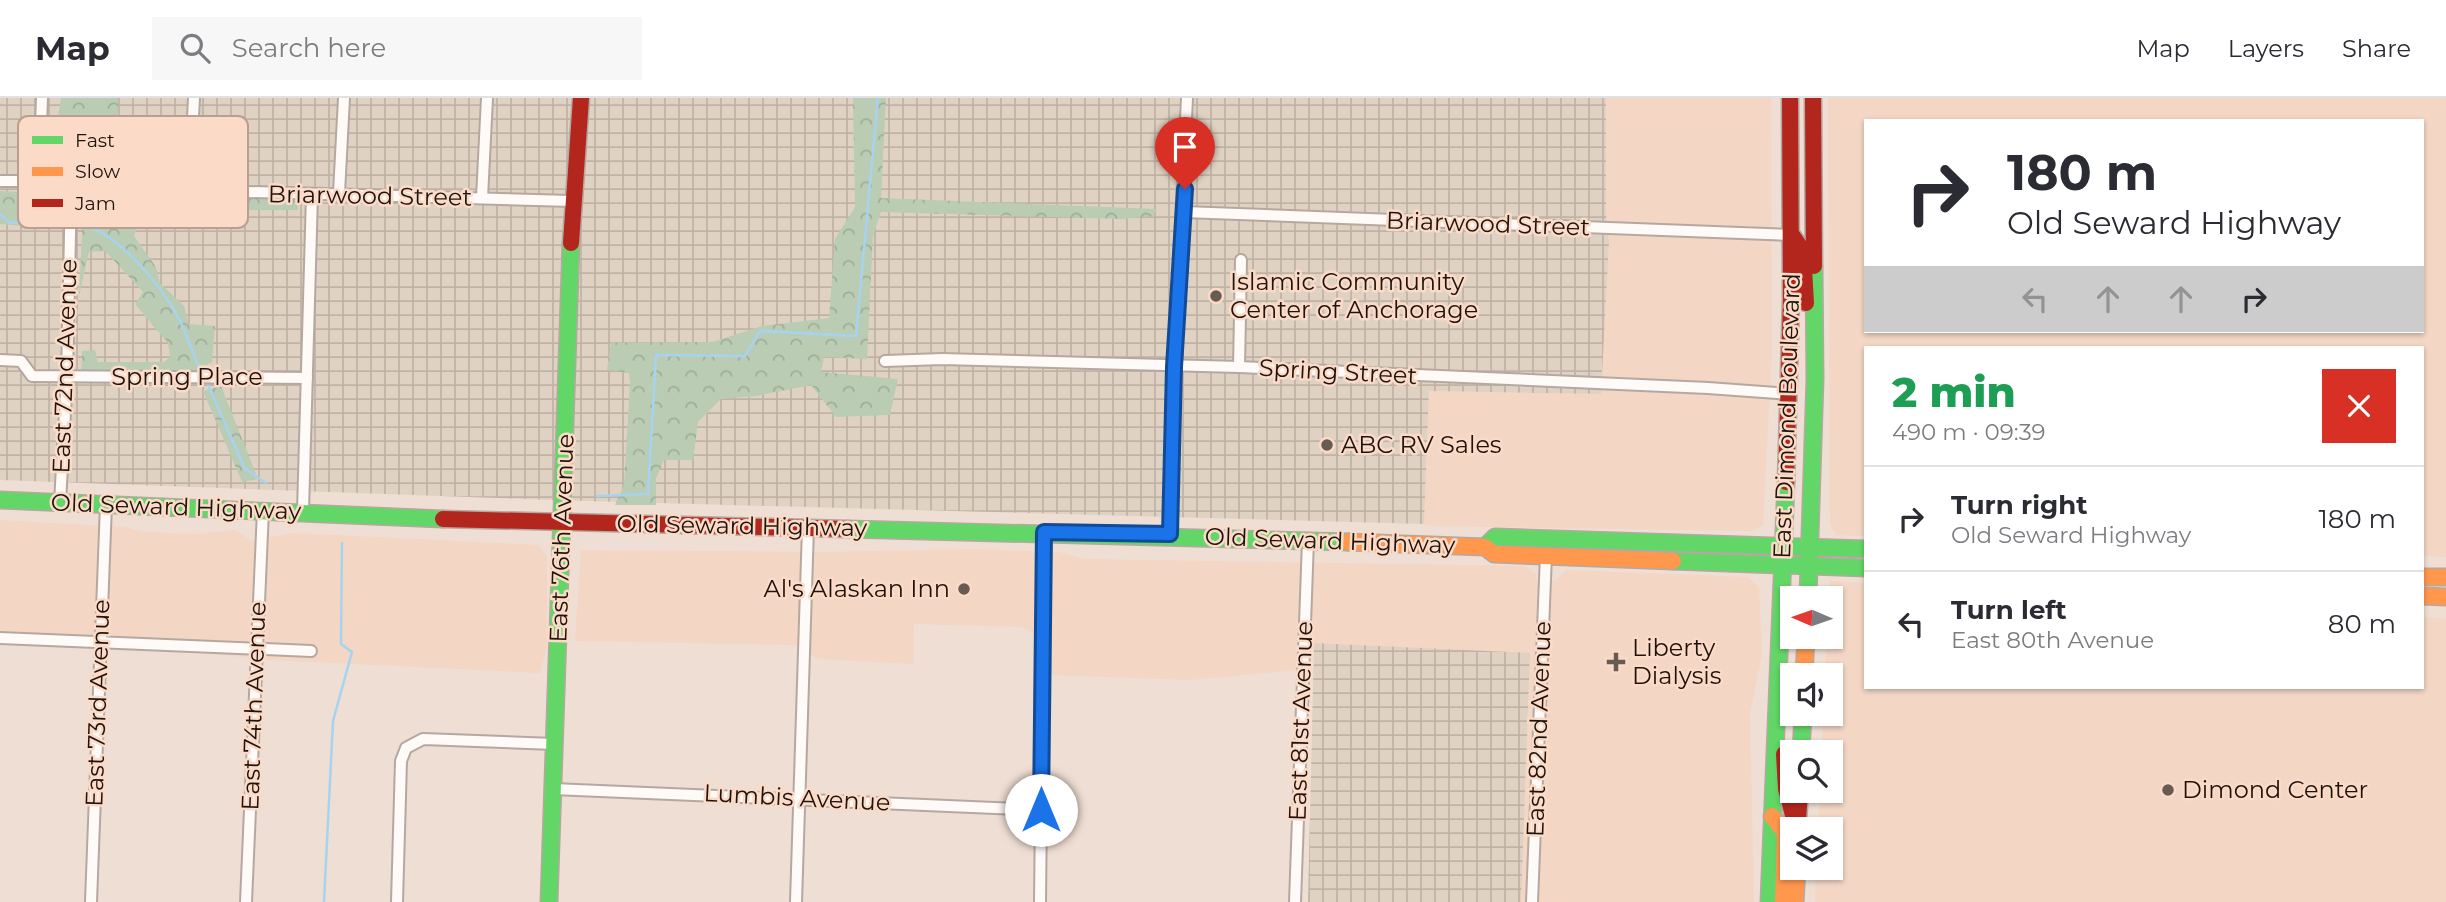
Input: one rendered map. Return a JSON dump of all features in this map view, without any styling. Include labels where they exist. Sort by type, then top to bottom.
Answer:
[{"type":"main road","name":"East 76th Avenue","points":[[570,98],[574,175]]},
{"type":"main road","name":"East 76th Avenue","points":[[548,902],[572,201],[581,98]]},
{"type":"main road","name":"East Dimond Boulevard","points":[[1769,902],[1790,394],[1790,98]]},
{"type":"main road","name":"East Dimond Boulevard","points":[[1808,586],[1815,364],[1813,98]]},
{"type":"main road","points":[[1792,235],[1803,251],[1810,345],[1815,364]]},
{"type":"main road","name":"Old Seward Highway","points":[[0,500],[562,524],[1170,534],[1485,547],[1494,554],[1864,568]]},
{"type":"main road","name":"Old Seward Highway","points":[[1485,547],[1495,537],[1864,549]]},
{"type":"main road","points":[[1546,555],[1562,548],[1621,548],[1661,541]]},
{"type":"main road","points":[[2424,577],[2446,577]]},
{"type":"main road","points":[[2424,596],[2446,597]]},
{"type":"main road","points":[[1778,682],[1786,789],[1794,817]]},
{"type":"main road","points":[[1772,816],[1785,833],[1783,902]]},
{"type":"main road","points":[[1795,902],[1796,880]]},
{"type":"street","points":[[41,116],[42,98]]},
{"type":"street","points":[[193,116],[194,98]]},
{"type":"street","points":[[339,193],[344,98]]},
{"type":"street","points":[[482,198],[487,98]]},
{"type":"street","points":[[1170,534],[1174,367],[1184,212],[1187,98]]},
{"type":"street","name":"Briarwood Street","points":[[0,181],[18,181]]},
{"type":"street","name":"Briarwood Street","points":[[248,193],[339,193],[572,201]]},
{"type":"street","points":[[303,511],[312,195]]},
{"type":"street","name":"Briarwood Street","points":[[1184,212],[1792,235]]},
{"type":"street","name":"East 72nd Avenue","points":[[60,503],[67,376],[70,228]]},
{"type":"street","points":[[1239,367],[1241,260]]},
{"type":"street","name":"Spring Street","points":[[885,361],[943,359],[1239,367],[1790,394]]},
{"type":"street","name":"Spring Place","points":[[0,360],[20,361],[32,376],[307,378]]},
{"type":"street","name":"East 73rd Avenue","points":[[91,902],[106,504]]},
{"type":"street","name":"East 74th Avenue","points":[[246,902],[263,510]]},
{"type":"street","points":[[796,902],[808,527]]},
{"type":"street","points":[[1040,902],[1044,532]]},
{"type":"street","name":"East 81st Avenue","points":[[1294,902],[1308,540]]},
{"type":"street","name":"East 82nd Avenue","points":[[1532,902],[1546,555]]},
{"type":"street","points":[[0,638],[311,651]]},
{"type":"street","points":[[397,902],[401,761],[406,748],[423,739],[554,744]]},
{"type":"street","name":"Lumbis Avenue","points":[[553,789],[799,797],[1041,810]]},
{"type":"shaded area","points":[[0,98],[1606,98],[1606,215],[1609,242],[1601,394],[1429,391],[1424,524],[550,500],[0,480]]},
{"type":"shaded area","points":[[1606,98],[1771,98],[1772,352],[1763,525],[1752,531],[1427,526],[1424,524],[1429,391],[1601,394],[1609,242],[1606,215]]},
{"type":"shaded area","points":[[1828,98],[2446,98],[2446,557],[2424,556],[2424,346],[1864,346],[1864,536],[1837,535],[1830,525]]},
{"type":"shaded area","points":[[0,520],[125,527],[143,532],[198,534],[235,530],[252,541],[292,533],[539,545],[547,557],[547,647],[540,673],[271,660],[100,642],[0,642]]},
{"type":"shaded area","points":[[973,549],[1059,552],[1084,559],[1525,566],[1536,574],[1536,580],[1555,580],[1567,570],[1747,577],[1759,587],[1762,655],[1750,713],[1754,902],[1521,902],[1530,654],[1315,643],[1297,670],[1191,680],[1050,675],[1034,633],[1021,627],[914,624],[913,664],[818,659],[795,645],[575,641],[581,550],[824,552]]},
{"type":"shaded area","name":"Dimond Center","points":[[1830,581],[1864,583],[1864,689],[2424,689],[2424,617],[2446,619],[2446,902],[1815,902],[1816,880],[1843,880],[1843,817],[1819,817],[1819,803],[1843,803],[1843,740],[1822,740],[1823,726],[1843,726],[1843,663],[1826,663],[1826,649],[1843,649],[1843,586],[1830,586]]},
{"type":"shaded area","points":[[1314,643],[1530,653],[1521,902],[1308,902]]},
{"type":"green space","points":[[61,98],[118,98],[118,116],[58,116]]},
{"type":"green space","points":[[853,98],[886,98],[881,198],[1157,209],[1153,216],[1121,219],[881,212],[873,236],[867,359],[824,357],[821,372],[898,379],[890,415],[836,417],[811,385],[756,396],[721,399],[698,422],[693,460],[664,460],[656,479],[656,505],[615,505],[624,486],[630,382],[629,373],[607,370],[611,343],[712,342],[762,326],[829,318],[835,239],[855,207]]},
{"type":"green space","points":[[0,191],[18,192],[18,225],[0,224]]},
{"type":"green space","points":[[248,199],[298,200],[298,210],[248,210]]},
{"type":"green space","points":[[82,228],[137,228],[134,236],[156,267],[160,283],[184,306],[189,324],[215,326],[212,362],[197,371],[81,374],[82,351],[95,350],[98,362],[164,362],[170,357],[168,343],[135,304],[143,292],[105,251],[89,252],[79,296]]},
{"type":"green space","points":[[221,386],[258,479],[242,482],[203,391]]},
{"type":"waterway","points":[[597,496],[648,494],[656,355],[745,356],[760,331],[856,336],[878,98]]},
{"type":"waterway","points":[[0,214],[10,223],[18,223]]},
{"type":"waterway","points":[[91,228],[125,250],[152,278],[181,323],[200,369]]},
{"type":"waterway","points":[[208,385],[245,469],[266,483]]},
{"type":"waterway","points":[[324,902],[333,721],[352,652],[341,644],[342,543]]},
{"type":"traffic: fast","points":[[549,902],[571,243]]},
{"type":"traffic: fast","points":[[1808,586],[1815,379],[1814,266]]},
{"type":"traffic: fast","points":[[1769,902],[1786,482]]},
{"type":"traffic: fast","points":[[0,500],[443,519]]},
{"type":"traffic: fast","points":[[848,529],[1348,542]]},
{"type":"traffic: fast","points":[[1485,547],[1495,537],[1864,549]]},
{"type":"traffic: fast","points":[[1673,561],[1864,568]]},
{"type":"traffic: fast","points":[[1802,726],[1802,740]]},
{"type":"traffic: slow","points":[[1348,542],[1485,547],[1494,554],[1673,561]]},
{"type":"traffic: slow","points":[[2424,577],[2446,577]]},
{"type":"traffic: slow","points":[[2424,596],[2446,597]]},
{"type":"traffic: slow","points":[[1805,649],[1805,663]]},
{"type":"traffic: slow","points":[[1772,816],[1785,833],[1783,902]]},
{"type":"traffic: slow","points":[[1795,902],[1796,880]]},
{"type":"traffic: jam","points":[[571,243],[581,98]]},
{"type":"traffic: jam","points":[[1786,482],[1791,299],[1790,98]]},
{"type":"traffic: jam","points":[[1813,98],[1814,266]]},
{"type":"traffic: jam","points":[[1792,235],[1803,251],[1806,303]]},
{"type":"traffic: jam","points":[[443,519],[848,529]]},
{"type":"traffic: jam","points":[[1790,803],[1794,817]]},
{"type":"traffic: jam","points":[[1798,817],[1799,803]]},
{"type":"place","name":"Islamic Community Center of Anchorage","points":[[1216,296]]},
{"type":"place","name":"ABC RV Sales","points":[[1327,445]]},
{"type":"place","name":"Al's Alaskan Inn","points":[[964,589]]},
{"type":"place","name":"Liberty Dialysis","points":[[1616,662]]},
{"type":"place","name":"Dimond Center","points":[[2168,790]]},
{"type":"route","points":[[1041,810],[1044,532],[1170,534],[1174,367],[1185,189]]}]
